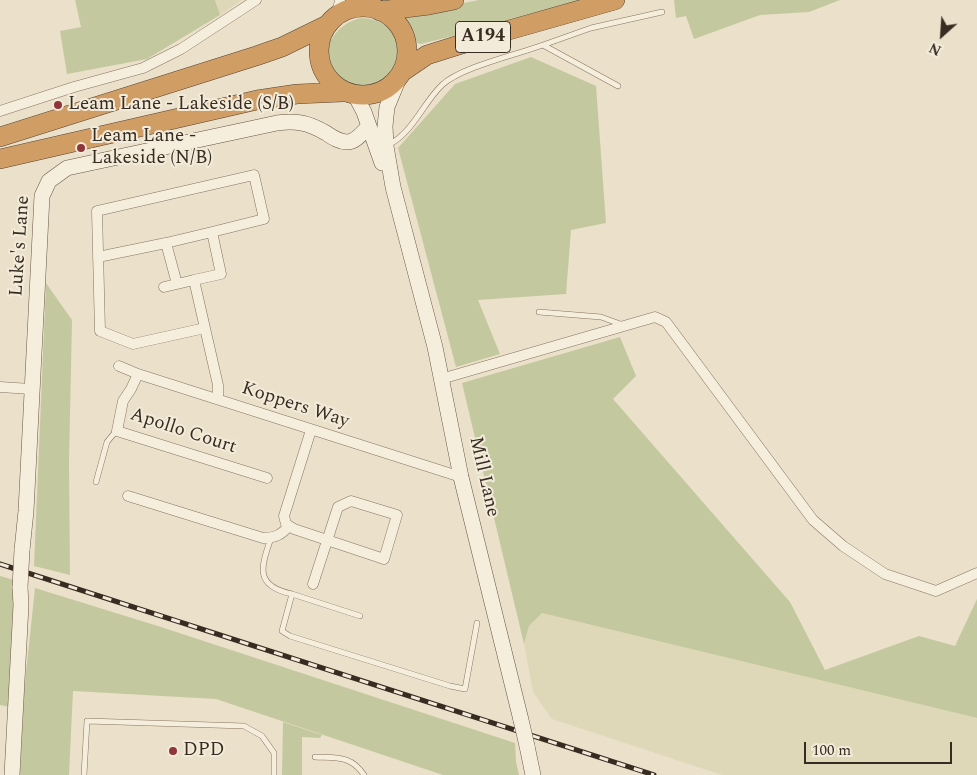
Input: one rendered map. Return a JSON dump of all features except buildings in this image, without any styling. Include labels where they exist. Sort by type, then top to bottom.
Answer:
[{"type":"highway","name":"A194","points":[[370,6],[429,5],[454,0]]},
{"type":"highway","name":"A194","points":[[400,75],[427,56],[481,38],[615,0]]},
{"type":"highway","points":[[0,137],[256,56],[274,56],[284,53],[305,45],[332,19],[352,8],[370,6],[395,20],[404,35],[407,57],[400,75],[392,85],[374,94],[297,94],[257,100],[0,159]]},
{"type":"highway","points":[[332,19],[318,47],[319,58],[327,78],[334,86],[349,94]]},
{"type":"street","points":[[0,111],[74,87],[143,68],[181,49],[256,0]]},
{"type":"street","name":"Mill Lane","points":[[400,75],[385,116],[386,146],[393,187],[435,347],[461,477],[533,775]]},
{"type":"street","name":"Mill Lane","points":[[349,94],[361,105],[380,159],[393,187]]},
{"type":"street","name":"Luke's Lane","points":[[12,768],[42,196],[50,181],[68,168],[287,121],[308,123],[340,141],[347,142],[353,141],[369,126]]},
{"type":"street","points":[[98,257],[166,243],[264,219],[254,175],[97,211],[98,257],[100,331],[132,344],[205,328]]},
{"type":"street","points":[[164,287],[221,274],[212,232]]},
{"type":"street","points":[[166,243],[177,284]]},
{"type":"street","points":[[194,280],[218,385],[218,398]]},
{"type":"street","points":[[441,379],[655,317],[666,322],[813,520],[843,546],[885,574],[936,591],[977,573]]},
{"type":"street","name":"Koppers Way","points":[[119,366],[138,374],[461,477]]},
{"type":"street","name":"Apollo Court","points":[[138,374],[123,401],[117,430],[267,478]]},
{"type":"street","points":[[0,387],[31,389]]},
{"type":"street","points":[[311,430],[284,516],[286,524],[328,540],[384,559],[398,515],[352,501],[338,507],[328,540],[313,584]]},
{"type":"street","points":[[128,496],[263,538],[271,538],[282,534],[289,526]]},
{"type":"lane","points":[[386,146],[396,141],[402,135],[444,83],[462,72],[591,28],[662,12]]},
{"type":"lane","points":[[543,45],[618,86]]},
{"type":"lane","points":[[539,312],[601,317],[626,326]]},
{"type":"lane","points":[[96,482],[107,442],[117,430]]},
{"type":"lane","points":[[271,538],[262,563],[262,572],[269,585],[360,616]]},
{"type":"lane","points":[[292,594],[282,631],[290,636],[465,689],[477,623]]},
{"type":"lane","points":[[84,775],[87,722],[244,726],[262,736],[274,753],[274,775]]},
{"type":"lane","points":[[315,757],[353,762],[364,775]]},
{"type":"shaded area","points":[[215,0],[242,0],[220,15]]},
{"type":"shaded area","points":[[542,613],[977,718],[977,775],[722,775],[552,719],[533,692],[524,644],[529,626]]},
{"type":"green space","points":[[75,0],[215,0],[220,15],[147,59],[67,74],[60,31],[81,27]]},
{"type":"green space","points":[[479,0],[596,0],[421,44],[417,43],[403,17],[412,13]]},
{"type":"green space","points":[[674,0],[840,0],[809,12],[760,15],[694,39],[686,16],[676,18]]},
{"type":"green space","points":[[361,18],[385,24],[396,34],[400,49],[399,58],[391,73],[379,82],[365,85],[351,84],[338,78],[330,68],[326,55],[331,40],[337,32],[348,23]]},
{"type":"green space","points":[[531,57],[596,86],[606,223],[571,230],[566,294],[478,300],[500,354],[456,367],[398,148],[455,84]]},
{"type":"green space","points":[[46,283],[72,320],[69,463],[70,575],[34,566]]},
{"type":"green space","points":[[620,337],[636,376],[613,399],[790,602],[825,670],[919,636],[955,646],[977,599],[977,718],[542,613],[529,626],[524,644],[462,383]]},
{"type":"green space","points":[[0,576],[14,580],[10,707],[0,705]]},
{"type":"green space","points":[[35,588],[161,627],[515,743],[519,775],[443,775],[216,699],[73,691],[69,775],[20,775],[24,692]]},
{"type":"green space","points":[[283,722],[322,735],[320,738],[302,737],[302,775],[282,775]]},
{"type":"railway","points":[[0,564],[654,775]]},
{"type":"place","name":"Leam Lane - Lakeside (S/B)","points":[[58,105]]},
{"type":"place","name":"Leam Lane - Lakeside (N/B)","points":[[81,148]]},
{"type":"place","name":"DPD","points":[[173,751]]}]
